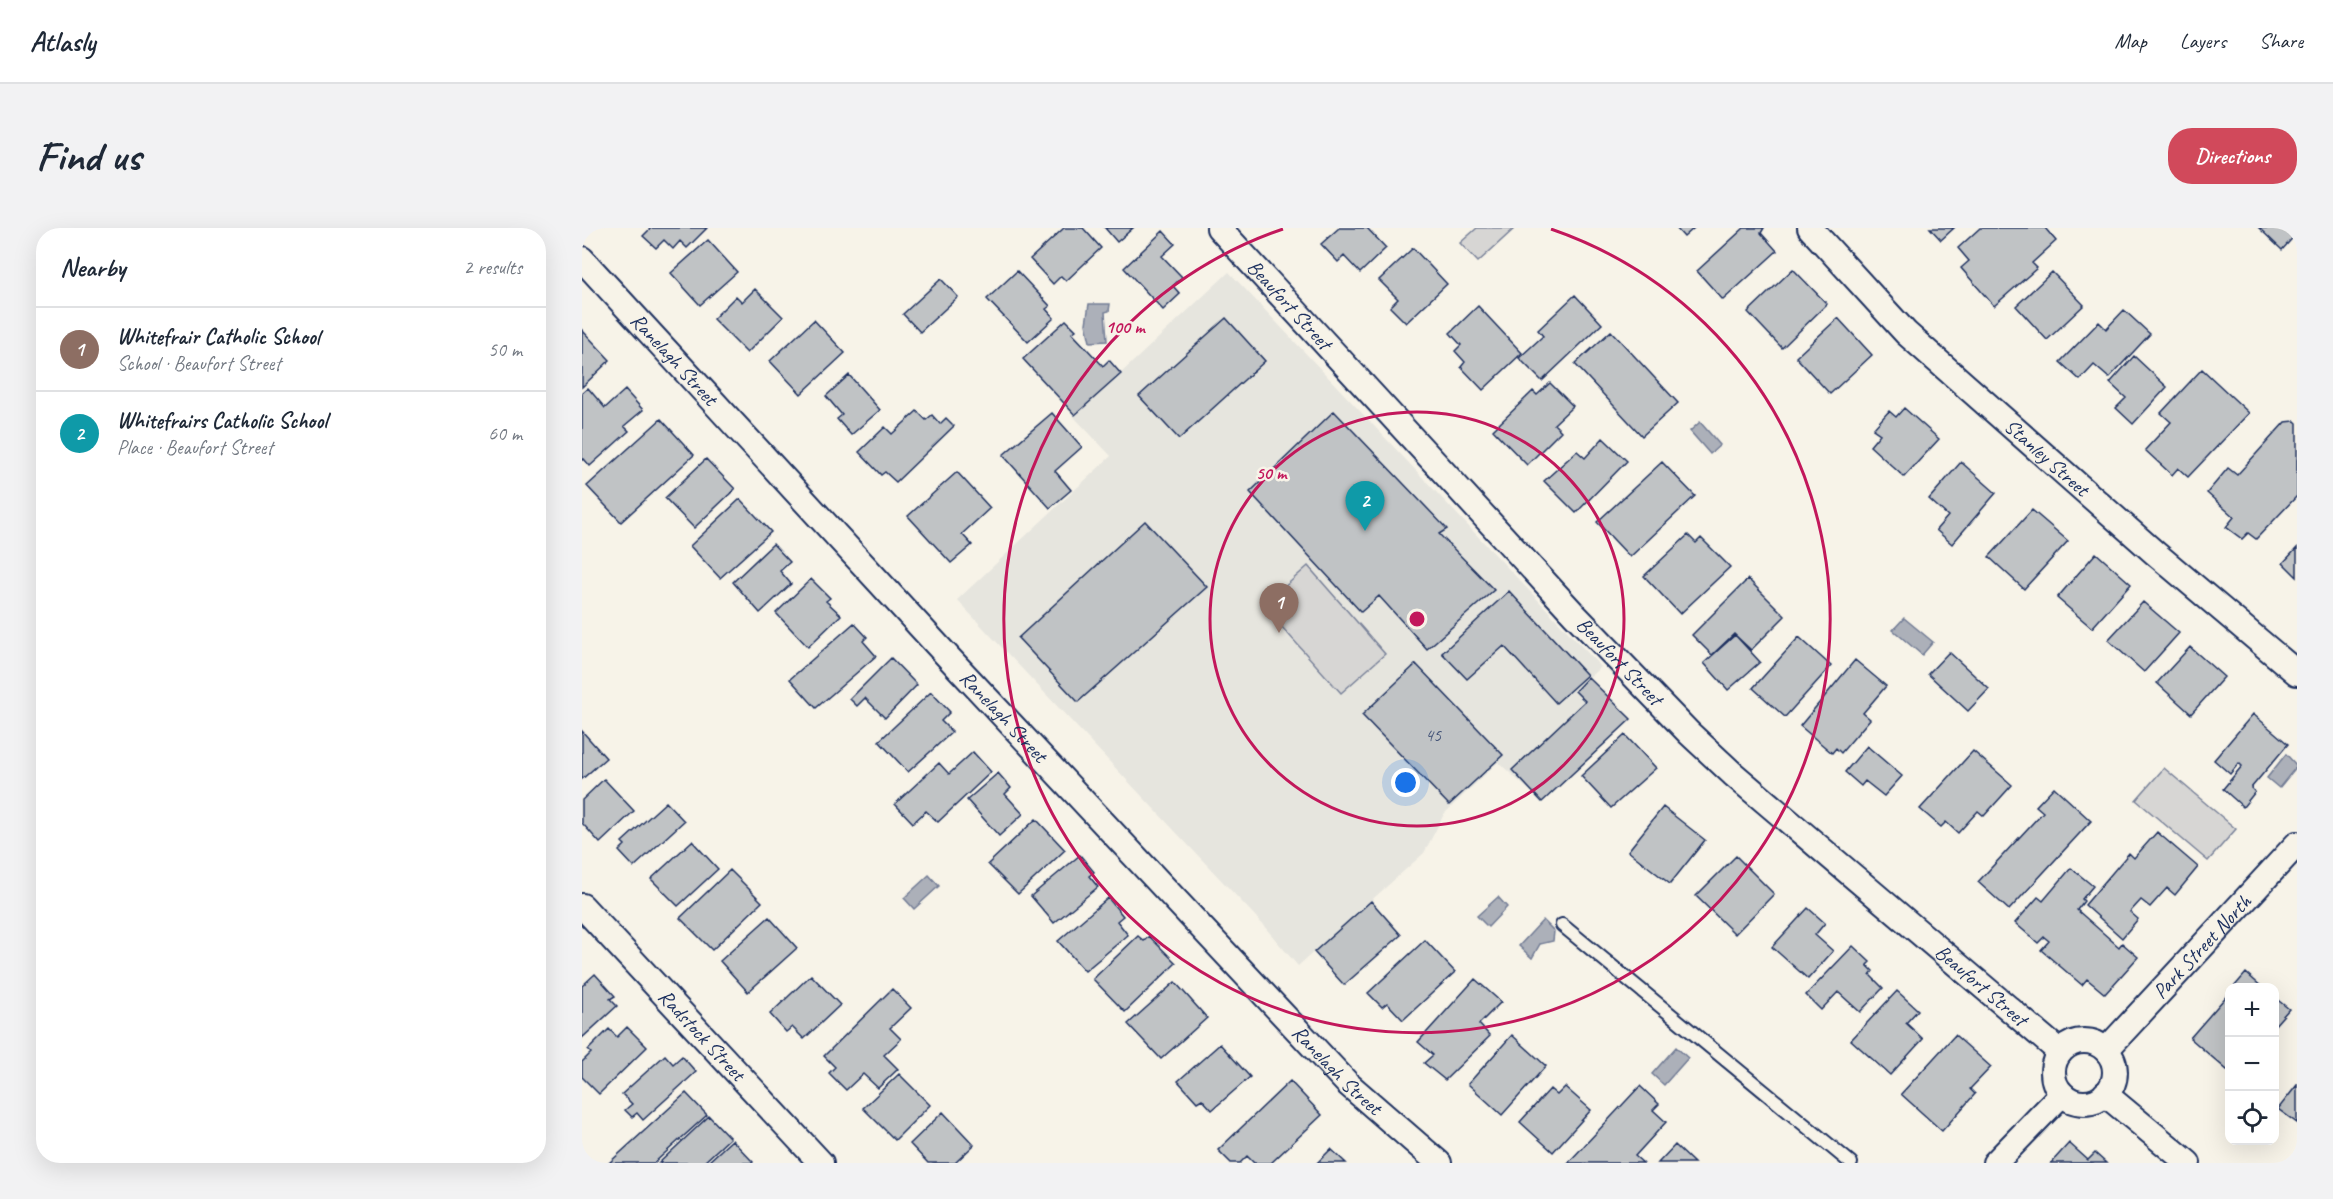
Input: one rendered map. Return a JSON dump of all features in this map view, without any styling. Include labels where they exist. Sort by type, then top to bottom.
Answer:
[{"type":"street","name":"Beaufort Street","points":[[1219,228],[1566,606],[1689,733],[1733,774],[2060,1052]]},
{"type":"street","name":"Stanley Street","points":[[1810,228],[1906,333],[2155,554],[2297,673]]},
{"type":"street","name":"Ranelagh Street","points":[[582,259],[950,659],[1348,1084],[1439,1163]]},
{"type":"street","name":"Park Street North","points":[[2106,1050],[2297,844]]},
{"type":"street","name":"Radstock Street","points":[[582,906],[820,1163]]},
{"type":"street","points":[[2085,1041],[2097,1044],[2106,1050],[2112,1059],[2115,1071],[2113,1082],[2105,1094],[2090,1102],[2074,1101],[2062,1095],[2052,1073],[2054,1062],[2060,1052],[2070,1044],[2085,1041]]},
{"type":"street","points":[[2105,1094],[2188,1163]]},
{"type":"street","points":[[1995,1163],[2062,1095]]},
{"type":"lane","points":[[1562,925],[1851,1163]]},
{"type":"shaded area","points":[[1477,228],[1515,228],[1478,262],[1460,243]]},
{"type":"shaded area","points":[[1229,272],[1601,667],[1588,678],[1631,719],[1542,802],[1498,762],[1444,814],[1424,853],[1298,966],[1257,918],[957,600],[1111,456],[1074,417]]},
{"type":"shaded area","points":[[1089,304],[1110,304],[1109,311],[1105,312],[1107,341],[1090,342],[1086,324]]},
{"type":"shaded area","points":[[1700,422],[1720,445],[1710,454],[1690,431]]},
{"type":"shaded area","points":[[1308,566],[1385,654],[1341,693],[1263,606]]},
{"type":"shaded area","points":[[1904,618],[1933,642],[1922,655],[1893,630]]},
{"type":"shaded area","points":[[2286,754],[2297,766],[2279,788],[2267,778]]},
{"type":"shaded area","points":[[2164,768],[2236,829],[2208,861],[2136,800]]},
{"type":"shaded area","points":[[929,875],[939,886],[914,909],[904,898]]},
{"type":"shaded area","points":[[1498,897],[1507,907],[1488,927],[1477,916]]},
{"type":"shaded area","points":[[1543,920],[1554,931],[1553,941],[1540,944],[1532,958],[1519,946]]},
{"type":"shaded area","points":[[1676,1047],[1688,1058],[1664,1085],[1652,1074]]},
{"type":"building","points":[[651,228],[707,228],[687,248],[680,241],[673,249],[664,240],[656,248],[643,236]]},
{"type":"building","points":[[1064,228],[1083,228],[1101,248],[1066,281],[1061,276],[1053,284],[1030,259]]},
{"type":"building","points":[[1105,228],[1133,228],[1117,242]]},
{"type":"building","points":[[1339,228],[1367,228],[1386,248],[1360,273],[1344,256],[1338,262],[1321,244]]},
{"type":"building","points":[[1676,228],[1694,228],[1684,237]]},
{"type":"building","points":[[1744,228],[1764,228],[1761,233],[1777,251],[1723,300],[1697,271]]},
{"type":"building","points":[[1930,228],[1954,228],[1941,240]]},
{"type":"building","points":[[1980,228],[2045,228],[2056,241],[2032,263],[2037,268],[1994,306],[1961,268],[1969,261],[1958,248]]},
{"type":"building","points":[[2259,228],[2297,228],[2297,233],[2282,250]]},
{"type":"building","points":[[1163,231],[1175,244],[1162,256],[1182,277],[1173,286],[1180,294],[1163,310],[1124,268]]},
{"type":"building","points":[[708,240],[737,272],[700,305],[671,273]]},
{"type":"building","points":[[1413,248],[1447,284],[1406,323],[1390,307],[1398,299],[1379,280]]},
{"type":"building","points":[[1793,269],[1827,304],[1782,348],[1748,312]]},
{"type":"building","points":[[1017,271],[1050,306],[1046,309],[1054,318],[1028,342],[987,299]]},
{"type":"building","points":[[2052,272],[2084,305],[2047,340],[2016,306]]},
{"type":"building","points":[[941,279],[958,297],[920,332],[903,314]]},
{"type":"building","points":[[755,289],[783,317],[747,353],[713,319],[736,296],[742,302]]},
{"type":"building","points":[[1575,295],[1602,324],[1542,381],[1519,358],[1543,336],[1538,330]]},
{"type":"building","points":[[1478,306],[1522,353],[1483,390],[1461,367],[1465,362],[1455,351],[1461,345],[1450,333]]},
{"type":"building","points":[[2124,310],[2150,334],[2109,378],[2094,365],[2080,380],[2060,362],[2099,322],[2106,329]]},
{"type":"building","points":[[1226,318],[1265,361],[1179,439],[1139,396]]},
{"type":"building","points":[[1838,318],[1872,355],[1830,394],[1796,357]]},
{"type":"building","points":[[814,320],[845,353],[801,394],[770,361]]},
{"type":"building","points":[[1066,320],[1076,330],[1072,333],[1103,366],[1109,360],[1121,374],[1075,415],[1023,359]]},
{"type":"building","points":[[582,330],[610,360],[582,387]]},
{"type":"building","points":[[1611,331],[1678,403],[1642,436],[1575,364]]},
{"type":"building","points":[[2134,356],[2167,387],[2133,424],[2116,408],[2126,398],[2110,383]]},
{"type":"building","points":[[2202,369],[2249,413],[2188,477],[2178,468],[2172,475],[2145,450],[2171,422],[2161,413]]},
{"type":"building","points":[[849,375],[880,410],[851,435],[837,419],[842,415],[826,396]]},
{"type":"building","points":[[1550,383],[1573,406],[1554,424],[1561,431],[1527,465],[1493,430],[1533,391],[1537,395]]},
{"type":"building","points":[[588,388],[605,408],[625,390],[643,410],[624,426],[629,431],[590,466],[584,459],[582,460],[582,393]]},
{"type":"building","points":[[1904,408],[1939,439],[1904,477],[1870,446],[1880,434],[1873,429],[1889,411],[1896,417]]},
{"type":"building","points":[[917,411],[926,420],[932,415],[940,424],[946,418],[954,426],[896,482],[885,472],[881,475],[859,452],[885,427],[892,434]]},
{"type":"building","points":[[1334,411],[1447,529],[1439,534],[1494,590],[1427,649],[1379,596],[1361,612],[1250,492]]},
{"type":"building","points":[[1052,413],[1082,447],[1055,471],[1071,490],[1050,508],[1003,455]]},
{"type":"building","points":[[661,419],[694,455],[621,522],[587,486]]},
{"type":"building","points":[[2295,421],[2297,423],[2297,496],[2256,539],[2248,533],[2242,539],[2226,527],[2234,517],[2207,493],[2228,468],[2237,475],[2285,422]]},
{"type":"building","points":[[1603,438],[1627,461],[1576,513],[1544,481],[1577,451],[1585,458]]},
{"type":"building","points":[[706,459],[735,489],[694,528],[665,498]]},
{"type":"building","points":[[1662,462],[1695,496],[1630,557],[1597,522]]},
{"type":"building","points":[[1961,462],[1996,493],[1952,544],[1936,530],[1948,516],[1929,499]]},
{"type":"building","points":[[957,472],[990,508],[962,534],[972,545],[951,563],[908,516]]},
{"type":"building","points":[[740,499],[771,532],[720,578],[690,546]]},
{"type":"building","points":[[2032,510],[2068,541],[2024,589],[1989,557]]},
{"type":"building","points":[[1145,521],[1207,587],[1078,702],[1018,638]]},
{"type":"building","points":[[1688,535],[1696,543],[1701,538],[1730,567],[1680,614],[1644,576]]},
{"type":"building","points":[[773,544],[790,562],[780,571],[791,584],[760,613],[733,582]]},
{"type":"building","points":[[2297,548],[2297,577],[2283,563]]},
{"type":"building","points":[[2096,553],[2131,584],[2092,628],[2057,598]]},
{"type":"building","points":[[811,579],[830,598],[826,601],[841,615],[808,647],[776,613]]},
{"type":"building","points":[[1748,579],[1785,616],[1751,650],[1734,634],[1712,655],[1692,635]]},
{"type":"building","points":[[1509,591],[1587,675],[1556,703],[1504,646],[1467,679],[1442,653]]},
{"type":"building","points":[[2143,602],[2179,633],[2144,672],[2108,640]]},
{"type":"building","points":[[854,623],[867,637],[863,641],[876,656],[816,708],[790,679]]},
{"type":"building","points":[[1735,635],[1760,662],[1728,690],[1704,663]]},
{"type":"building","points":[[1799,637],[1831,666],[1785,717],[1753,688]]},
{"type":"building","points":[[2190,647],[2224,677],[2191,714],[2157,683]]},
{"type":"building","points":[[1949,652],[1989,689],[1968,711],[1928,674]]},
{"type":"building","points":[[891,658],[917,685],[885,718],[865,698],[857,706],[850,699]]},
{"type":"building","points":[[1855,660],[1886,686],[1863,713],[1870,719],[1841,753],[1836,748],[1832,753],[1800,726]]},
{"type":"building","points":[[1416,664],[1503,755],[1449,805],[1362,715]]},
{"type":"building","points":[[1588,677],[1631,719],[1542,802],[1512,770],[1585,701],[1575,691]]},
{"type":"building","points":[[931,692],[950,712],[941,721],[952,732],[908,772],[879,741]]},
{"type":"building","points":[[2253,714],[2288,744],[2251,788],[2255,792],[2243,807],[2223,789],[2242,766],[2239,763],[2230,774],[2214,760]]},
{"type":"building","points":[[582,731],[606,758],[582,779]]},
{"type":"building","points":[[1625,735],[1656,768],[1611,808],[1581,776]]},
{"type":"building","points":[[1867,746],[1902,776],[1884,796],[1865,781],[1861,786],[1845,772]]},
{"type":"building","points":[[1973,751],[2012,785],[1984,816],[1978,811],[1958,833],[1946,822],[1941,827],[1920,809]]},
{"type":"building","points":[[973,752],[991,772],[938,822],[926,811],[913,823],[895,804],[939,763],[949,774]]},
{"type":"building","points":[[998,773],[1011,788],[1005,794],[1023,814],[999,836],[967,800]]},
{"type":"building","points":[[604,779],[634,811],[600,843],[582,823],[582,800]]},
{"type":"building","points":[[2054,787],[2091,821],[2009,910],[1978,882],[2043,812],[2036,806]]},
{"type":"building","points":[[666,802],[684,821],[634,867],[619,851],[625,845],[622,842]]},
{"type":"building","points":[[1663,807],[1705,840],[1670,884],[1628,851]]},
{"type":"building","points":[[1036,819],[1065,850],[1018,894],[988,864]]},
{"type":"building","points":[[2157,832],[2198,867],[2175,895],[2167,888],[2150,907],[2141,900],[2130,912],[2138,919],[2122,938],[2085,905],[2129,853],[2134,858]]},
{"type":"building","points":[[692,841],[718,869],[678,906],[651,879]]},
{"type":"building","points":[[1080,855],[1094,872],[1089,876],[1098,887],[1054,923],[1031,896]]},
{"type":"building","points":[[1736,856],[1774,894],[1735,934],[1696,896]]},
{"type":"building","points":[[2071,868],[2093,886],[2082,899],[2084,901],[2077,910],[2119,947],[2122,943],[2138,957],[2105,994],[2087,979],[2082,985],[2041,950],[2049,941],[2044,937],[2038,943],[2015,923],[2038,897],[2043,901]]},
{"type":"building","points":[[730,870],[762,902],[712,950],[680,918]]},
{"type":"building","points":[[1108,898],[1123,916],[1117,921],[1128,935],[1085,971],[1058,941]]},
{"type":"building","points":[[1371,901],[1401,935],[1344,985],[1314,952]]},
{"type":"building","points":[[1808,908],[1825,923],[1815,935],[1833,951],[1808,979],[1772,947]]},
{"type":"building","points":[[769,917],[797,948],[748,992],[720,961]]},
{"type":"building","points":[[1138,936],[1144,941],[1149,936],[1176,963],[1125,1012],[1093,979]]},
{"type":"building","points":[[1425,940],[1455,972],[1403,1020],[1387,1003],[1382,1007],[1368,993]]},
{"type":"building","points":[[1853,946],[1870,962],[1867,965],[1873,971],[1870,975],[1883,988],[1860,1012],[1838,992],[1821,1010],[1806,995]]},
{"type":"building","points":[[2246,973],[2257,983],[2237,983]]},
{"type":"building","points":[[595,974],[615,996],[610,999],[617,1006],[582,1038],[582,986]]},
{"type":"building","points":[[811,975],[840,1005],[804,1039],[792,1027],[786,1032],[770,1014]]},
{"type":"building","points":[[1475,979],[1501,1002],[1479,1024],[1490,1036],[1445,1080],[1424,1063],[1433,1055],[1418,1042]]},
{"type":"building","points":[[1175,982],[1207,1018],[1161,1059],[1128,1024]]},
{"type":"building","points":[[892,989],[911,1008],[890,1028],[901,1039],[884,1055],[898,1069],[878,1088],[863,1074],[846,1090],[829,1073],[835,1067],[824,1056]]},
{"type":"building","points":[[1897,991],[1918,1010],[1906,1023],[1923,1039],[1890,1075],[1851,1040]]},
{"type":"building","points":[[2225,998],[2225,1068],[2190,1038]]},
{"type":"building","points":[[2279,1001],[2289,1009],[2279,1020]]},
{"type":"building","points":[[627,1027],[647,1047],[599,1094],[582,1077],[582,1062],[591,1053],[588,1050],[609,1029],[617,1037]]},
{"type":"building","points":[[1512,1035],[1546,1066],[1502,1115],[1468,1084]]},
{"type":"building","points":[[1955,1035],[1991,1067],[1970,1089],[1975,1094],[1942,1131],[1901,1094]]},
{"type":"building","points":[[1220,1044],[1250,1077],[1212,1110],[1202,1099],[1197,1102],[1178,1081]]},
{"type":"building","points":[[665,1055],[673,1064],[682,1056],[696,1072],[643,1120],[637,1113],[632,1117],[625,1110],[632,1104],[622,1094]]},
{"type":"building","points":[[899,1074],[930,1105],[895,1140],[863,1108]]},
{"type":"building","points":[[1290,1081],[1322,1115],[1271,1163],[1254,1163],[1247,1156],[1240,1163],[1231,1163],[1218,1150]]},
{"type":"building","points":[[2297,1085],[2297,1123],[2279,1108]]},
{"type":"building","points":[[1640,1086],[1659,1104],[1653,1110],[1666,1122],[1635,1156],[1643,1163],[1568,1163]]},
{"type":"building","points":[[1565,1087],[1591,1110],[1553,1152],[1520,1122],[1550,1089],[1557,1095]]},
{"type":"building","points":[[686,1093],[707,1115],[654,1163],[609,1163]]},
{"type":"building","points":[[943,1112],[974,1145],[955,1163],[928,1163],[910,1144]]},
{"type":"building","points":[[709,1116],[730,1138],[703,1163],[659,1163]]},
{"type":"building","points":[[732,1140],[752,1163],[707,1163]]},
{"type":"building","points":[[2069,1143],[2088,1160],[2095,1153],[2106,1163],[2051,1163]]},
{"type":"building","points":[[1675,1145],[1694,1163],[1658,1163]]},
{"type":"building","points":[[1331,1149],[1346,1163],[1317,1163]]},
{"type":"place","name":"Whitefrairs Catholic School","points":[[1365,531]]},
{"type":"place","name":"Whitefrair Catholic School","points":[[1279,633]]}]
